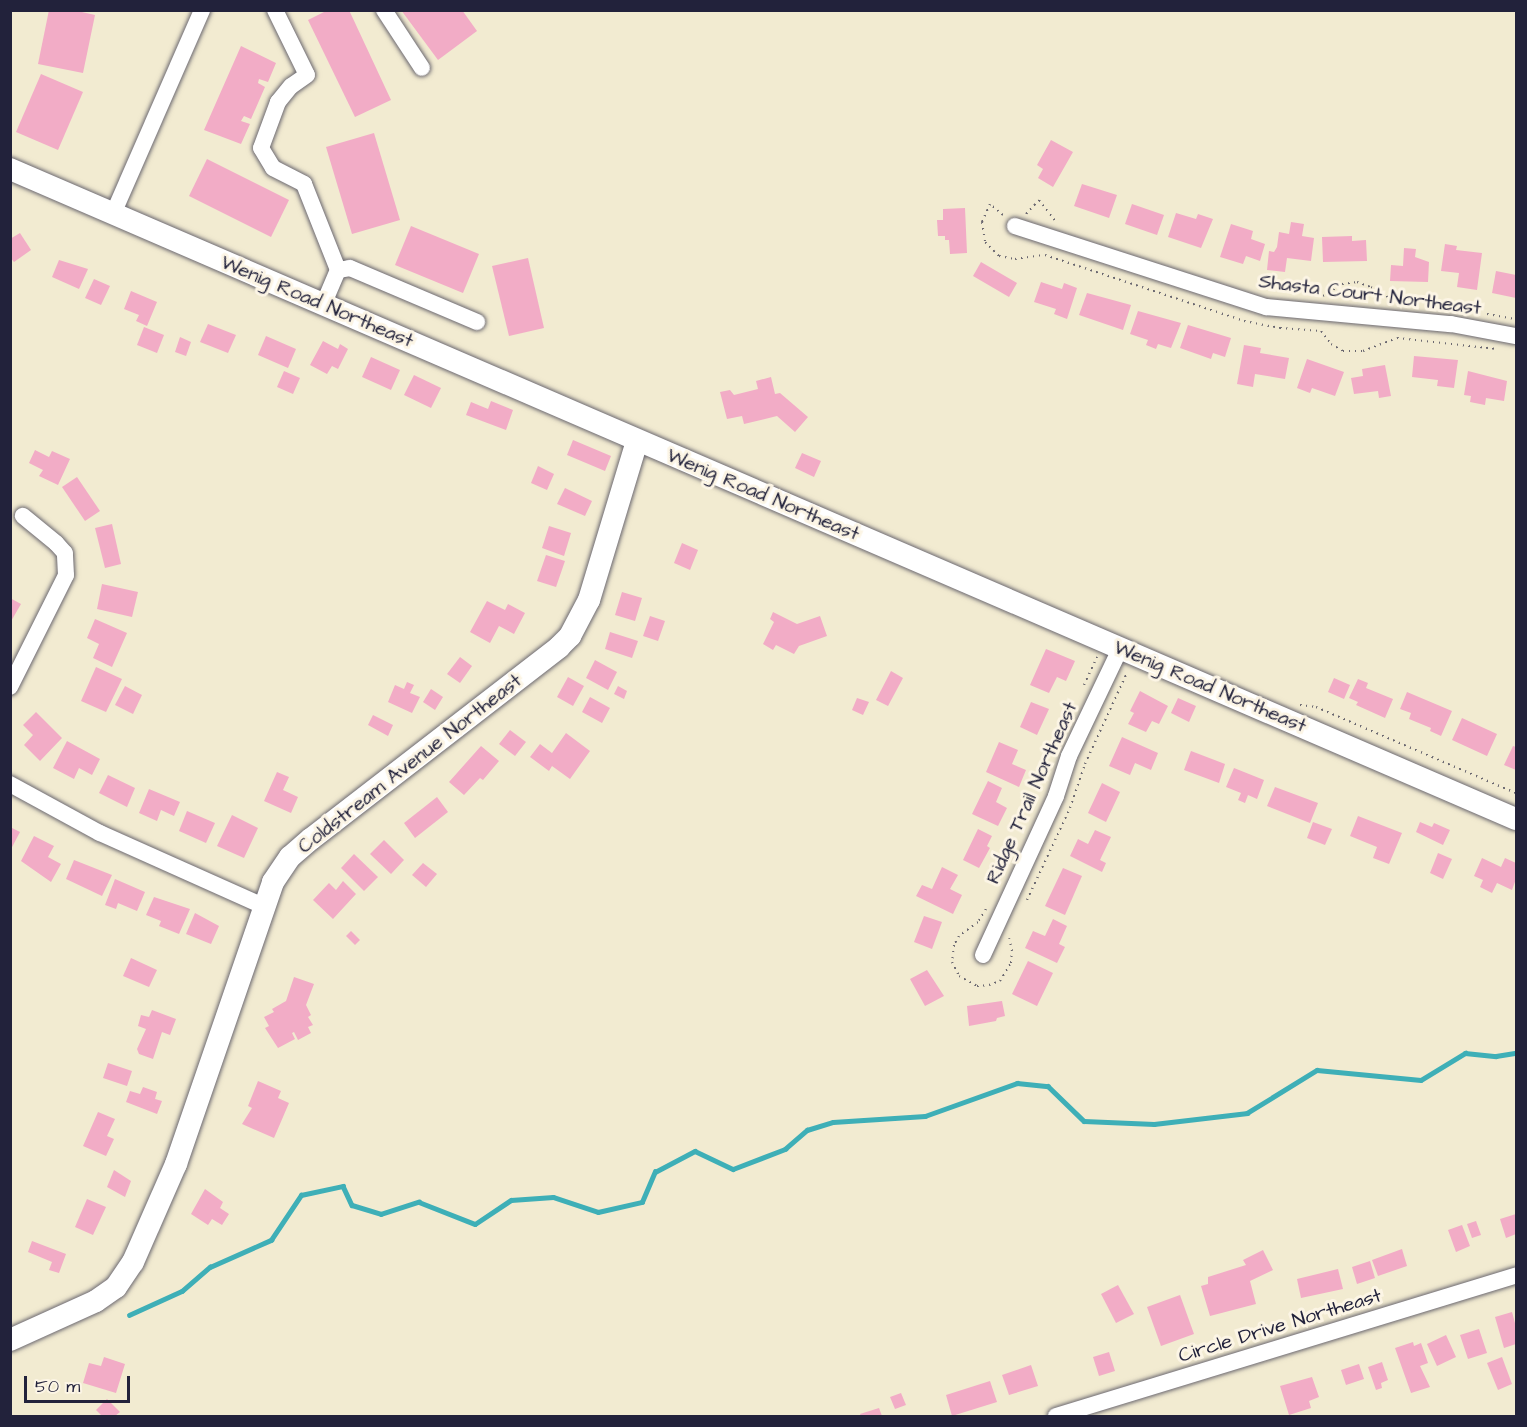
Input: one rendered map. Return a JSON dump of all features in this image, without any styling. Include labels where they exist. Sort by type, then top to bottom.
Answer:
[{"type":"street","points":[[113,214],[202,10]]},
{"type":"street","points":[[275,10],[307,75],[291,86],[278,102],[261,148],[273,168],[304,184],[338,270],[323,305]]},
{"type":"street","points":[[384,10],[422,68]]},
{"type":"street","name":"Wenig Road Northeast","points":[[10,169],[1516,819]]},
{"type":"street","name":"Shasta Court Northeast","points":[[1015,226],[1266,307],[1451,324],[1516,336]]},
{"type":"street","points":[[338,270],[351,268],[477,322]]},
{"type":"street","name":"Coldstream Avenue Northeast","points":[[10,1340],[96,1301],[116,1287],[133,1262],[179,1155],[273,882],[290,857],[559,647],[570,636],[589,600],[638,441]]},
{"type":"street","points":[[10,687],[66,575],[65,553],[23,516]]},
{"type":"street","name":"Ridge Trail Northeast","points":[[983,955],[1056,796],[1069,756],[1120,649]]},
{"type":"street","points":[[10,784],[100,834],[263,906]]},
{"type":"street","name":"Circle Drive Northeast","points":[[1056,1416],[1516,1275]]},
{"type":"path","points":[[1040,200],[1057,223]]},
{"type":"path","points":[[990,204],[1015,226]]},
{"type":"path","points":[[1318,297],[1342,284],[1357,282],[1404,304]]},
{"type":"path","points":[[1486,314],[1516,318]]},
{"type":"path","points":[[1297,705],[1316,706],[1516,793]]},
{"type":"building","points":[[49,10],[73,10],[95,15],[83,73],[38,64]]},
{"type":"building","points":[[328,10],[349,10],[391,100],[355,117],[308,20]]},
{"type":"building","points":[[401,10],[462,10],[477,31],[438,60]]},
{"type":"building","points":[[241,46],[276,63],[268,82],[259,79],[258,83],[265,87],[251,119],[244,116],[241,121],[250,124],[241,144],[204,130]]},
{"type":"building","points":[[41,74],[83,92],[58,150],[16,132]]},
{"type":"building","points":[[374,133],[400,220],[352,234],[326,147]]},
{"type":"building","points":[[1051,140],[1073,152],[1053,187],[1038,178],[1043,169],[1037,165]]},
{"type":"building","points":[[207,159],[289,200],[271,237],[189,196]]},
{"type":"building","points":[[1082,184],[1117,195],[1109,218],[1074,206]]},
{"type":"building","points":[[1132,204],[1164,215],[1157,235],[1125,224]]},
{"type":"building","points":[[965,208],[967,253],[950,254],[949,240],[945,240],[945,236],[938,236],[937,220],[943,220],[943,209]]},
{"type":"building","points":[[1176,213],[1196,219],[1198,214],[1213,219],[1201,248],[1168,237]]},
{"type":"building","points":[[1291,222],[1304,224],[1302,236],[1314,238],[1311,261],[1287,258],[1285,272],[1267,270],[1269,251],[1274,252],[1277,247],[1279,232],[1289,234]]},
{"type":"building","points":[[1231,224],[1253,231],[1251,239],[1265,244],[1260,261],[1246,256],[1243,264],[1220,257]]},
{"type":"building","points":[[411,226],[479,254],[463,293],[395,265]]},
{"type":"building","points":[[20,233],[31,250],[14,262],[10,257],[10,239]]},
{"type":"building","points":[[1352,236],[1352,241],[1366,240],[1367,261],[1323,262],[1322,237]]},
{"type":"building","points":[[1445,244],[1457,246],[1456,250],[1482,253],[1477,290],[1457,287],[1459,273],[1441,271]]},
{"type":"building","points":[[1404,248],[1416,249],[1415,257],[1429,262],[1428,282],[1390,281],[1391,265],[1403,266]]},
{"type":"building","points":[[528,258],[544,328],[509,336],[492,266]]},
{"type":"building","points":[[59,260],[88,269],[79,289],[52,277]]},
{"type":"building","points":[[981,262],[1017,283],[1009,297],[973,276]]},
{"type":"building","points":[[1496,271],[1516,275],[1516,298],[1492,293]]},
{"type":"building","points":[[94,279],[110,286],[101,305],[85,298]]},
{"type":"building","points":[[1041,282],[1062,289],[1064,283],[1077,288],[1067,319],[1054,314],[1056,309],[1034,302]]},
{"type":"building","points":[[131,291],[157,302],[147,326],[136,321],[139,315],[124,309]]},
{"type":"building","points":[[1087,293],[1131,305],[1123,330],[1079,315]]},
{"type":"building","points":[[1138,311],[1181,323],[1171,348],[1158,344],[1156,349],[1146,345],[1148,340],[1130,334]]},
{"type":"building","points":[[208,324],[236,335],[228,353],[200,342]]},
{"type":"building","points":[[1188,325],[1231,338],[1225,357],[1213,353],[1211,359],[1180,348]]},
{"type":"building","points":[[144,327],[164,335],[157,353],[137,345]]},
{"type":"building","points":[[266,336],[296,349],[288,368],[258,355]]},
{"type":"building","points":[[180,337],[191,342],[186,356],[175,352]]},
{"type":"building","points":[[323,341],[338,349],[340,344],[348,349],[338,369],[332,366],[327,374],[310,365]]},
{"type":"building","points":[[1244,345],[1261,348],[1260,353],[1289,358],[1285,379],[1255,374],[1253,387],[1237,384]]},
{"type":"building","points":[[1414,356],[1458,360],[1454,388],[1437,386],[1438,380],[1412,377]]},
{"type":"building","points":[[371,357],[400,370],[391,390],[362,377]]},
{"type":"building","points":[[1307,359],[1344,372],[1335,396],[1312,388],[1310,393],[1297,388]]},
{"type":"building","points":[[1385,365],[1391,396],[1379,398],[1378,391],[1354,394],[1351,378],[1363,376],[1362,369]]},
{"type":"building","points":[[284,371],[300,378],[293,394],[277,387]]},
{"type":"building","points":[[1468,371],[1507,381],[1504,401],[1486,398],[1485,405],[1470,402],[1471,396],[1464,395]]},
{"type":"building","points":[[414,375],[441,388],[431,408],[404,395]]},
{"type":"building","points":[[771,377],[775,394],[780,393],[808,417],[795,432],[777,416],[744,424],[742,416],[727,419],[720,392],[730,390],[734,395],[758,389],[756,381]]},
{"type":"building","points":[[491,401],[513,410],[506,430],[466,415],[471,402],[488,409]]},
{"type":"building","points":[[573,440],[611,456],[605,471],[567,455]]},
{"type":"building","points":[[35,450],[49,457],[52,451],[70,459],[58,485],[39,476],[43,470],[29,463]]},
{"type":"building","points":[[802,453],[821,461],[814,477],[795,468]]},
{"type":"building","points":[[538,466],[554,474],[547,490],[531,483]]},
{"type":"building","points":[[77,477],[100,511],[85,521],[62,487]]},
{"type":"building","points":[[565,488],[592,501],[585,516],[557,504]]},
{"type":"building","points":[[112,524],[121,564],[105,568],[95,528]]},
{"type":"building","points":[[549,526],[571,533],[564,556],[542,548]]},
{"type":"building","points":[[682,543],[698,550],[690,570],[674,563]]},
{"type":"building","points":[[546,555],[565,561],[556,587],[537,581]]},
{"type":"building","points":[[102,584],[138,592],[132,617],[97,609]]},
{"type":"building","points":[[622,592],[642,598],[635,621],[615,615]]},
{"type":"building","points":[[10,598],[21,604],[10,623]]},
{"type":"building","points":[[487,601],[505,610],[508,604],[525,613],[514,634],[499,626],[490,643],[470,632]]},
{"type":"building","points":[[773,612],[797,624],[820,616],[827,636],[799,646],[794,654],[776,645],[773,650],[763,644],[774,622],[770,619]]},
{"type":"building","points":[[650,616],[665,621],[658,641],[643,636]]},
{"type":"building","points":[[95,619],[127,633],[112,667],[93,658],[99,644],[87,638]]},
{"type":"building","points":[[610,632],[638,641],[632,658],[605,649]]},
{"type":"building","points":[[1046,649],[1075,661],[1066,681],[1057,677],[1049,693],[1030,685]]},
{"type":"building","points":[[460,657],[472,666],[460,683],[447,674]]},
{"type":"building","points":[[595,660],[617,672],[608,690],[586,678]]},
{"type":"building","points":[[96,667],[122,679],[106,712],[81,701]]},
{"type":"building","points":[[891,671],[903,678],[888,706],[876,700]]},
{"type":"building","points":[[568,677],[584,686],[573,706],[557,697]]},
{"type":"building","points":[[1334,678],[1350,685],[1344,699],[1328,692]]},
{"type":"building","points":[[1358,679],[1368,683],[1366,688],[1393,699],[1385,718],[1356,705],[1358,702],[1349,698]]},
{"type":"building","points":[[407,682],[414,685],[410,693],[420,697],[412,713],[388,702],[395,685],[404,689]]},
{"type":"building","points":[[125,686],[142,695],[133,714],[115,705]]},
{"type":"building","points":[[618,686],[627,691],[624,699],[614,694]]},
{"type":"building","points":[[431,689],[443,697],[435,710],[423,702]]},
{"type":"building","points":[[1140,691],[1168,706],[1159,724],[1152,721],[1146,732],[1128,724],[1134,713],[1130,711]]},
{"type":"building","points":[[1407,692],[1452,711],[1441,736],[1430,731],[1431,728],[1409,719],[1411,713],[1400,709]]},
{"type":"building","points":[[590,697],[610,708],[602,723],[582,712]]},
{"type":"building","points":[[857,698],[869,702],[863,715],[852,710]]},
{"type":"building","points":[[1178,698],[1196,706],[1189,722],[1171,713]]},
{"type":"building","points":[[1031,702],[1049,709],[1037,735],[1020,727]]},
{"type":"building","points":[[36,712],[62,738],[40,761],[24,745],[33,735],[23,725]]},
{"type":"building","points":[[373,715],[393,725],[388,736],[368,725]]},
{"type":"building","points":[[1462,718],[1497,734],[1487,756],[1452,740]]},
{"type":"building","points":[[510,730],[526,742],[515,756],[499,744]]},
{"type":"building","points":[[566,733],[590,751],[570,779],[552,766],[549,771],[530,757],[540,744],[552,753]]},
{"type":"building","points":[[1122,737],[1158,753],[1151,770],[1135,763],[1130,775],[1109,766]]},
{"type":"building","points":[[67,741],[100,759],[92,775],[79,768],[74,779],[53,768]]},
{"type":"building","points":[[999,742],[1018,750],[1012,764],[1026,770],[1019,787],[986,772]]},
{"type":"building","points":[[481,746],[499,761],[483,780],[480,778],[464,795],[449,782]]},
{"type":"building","points":[[1513,746],[1516,747],[1516,770],[1504,765]]},
{"type":"building","points":[[1191,751],[1225,764],[1219,783],[1184,770]]},
{"type":"building","points":[[1234,768],[1264,780],[1257,799],[1248,795],[1245,803],[1238,800],[1241,793],[1226,787]]},
{"type":"building","points":[[277,772],[289,777],[283,790],[298,797],[291,813],[264,801]]},
{"type":"building","points":[[108,775],[135,788],[127,807],[99,793]]},
{"type":"building","points":[[988,781],[1002,788],[996,802],[1007,808],[998,826],[972,814]]},
{"type":"building","points":[[1102,783],[1120,792],[1106,822],[1088,813]]},
{"type":"building","points":[[1275,787],[1318,803],[1310,823],[1267,806]]},
{"type":"building","points":[[149,789],[180,802],[174,816],[161,810],[157,821],[139,813]]},
{"type":"building","points":[[437,797],[448,812],[415,838],[404,823]]},
{"type":"building","points":[[187,811],[215,823],[206,843],[179,831]]},
{"type":"building","points":[[232,815],[258,828],[244,858],[217,846]]},
{"type":"building","points":[[1358,816],[1402,833],[1389,864],[1373,858],[1377,847],[1350,836]]},
{"type":"building","points":[[1313,822],[1332,829],[1325,845],[1307,838]]},
{"type":"building","points":[[1420,822],[1432,827],[1434,823],[1450,830],[1443,845],[1416,832]]},
{"type":"building","points":[[10,827],[20,832],[10,851]]},
{"type":"building","points":[[978,829],[992,836],[987,846],[990,848],[979,868],[963,860]]},
{"type":"building","points":[[1095,830],[1111,837],[1100,860],[1106,863],[1102,872],[1070,856],[1078,839],[1088,844]]},
{"type":"building","points":[[34,836],[54,846],[48,857],[61,864],[51,882],[21,861]]},
{"type":"building","points":[[384,840],[404,860],[391,874],[370,854]]},
{"type":"building","points":[[1438,853],[1452,859],[1443,879],[1430,873]]},
{"type":"building","points":[[354,854],[378,877],[364,891],[341,868]]},
{"type":"building","points":[[1482,858],[1501,867],[1505,858],[1516,863],[1516,879],[1512,890],[1497,883],[1492,893],[1480,887],[1483,880],[1474,876]]},
{"type":"building","points":[[74,860],[112,875],[102,896],[66,879]]},
{"type":"building","points":[[423,863],[437,874],[426,887],[412,875]]},
{"type":"building","points":[[942,867],[958,875],[950,889],[962,895],[953,914],[916,896],[922,885],[932,889]]},
{"type":"building","points":[[1063,868],[1082,876],[1065,915],[1045,906]]},
{"type":"building","points":[[115,879],[145,892],[137,911],[118,903],[116,909],[105,905]]},
{"type":"building","points":[[343,881],[356,894],[333,919],[313,900],[329,883],[336,890]]},
{"type":"building","points":[[154,897],[190,909],[179,934],[159,926],[161,921],[146,915]]},
{"type":"building","points":[[195,913],[219,926],[211,944],[186,934]]},
{"type":"building","points":[[924,916],[942,922],[932,949],[914,942]]},
{"type":"building","points":[[1053,919],[1067,926],[1059,944],[1065,947],[1057,963],[1025,948],[1033,931],[1045,936]]},
{"type":"building","points":[[351,931],[360,940],[355,945],[346,936]]},
{"type":"building","points":[[131,958],[157,970],[149,987],[123,976]]},
{"type":"building","points":[[1028,961],[1053,973],[1037,1006],[1012,994]]},
{"type":"building","points":[[927,970],[944,996],[925,1006],[910,979]]},
{"type":"building","points":[[294,977],[314,984],[306,1005],[311,1015],[308,1017],[313,1025],[308,1027],[311,1033],[298,1040],[294,1032],[292,1033],[295,1039],[278,1048],[265,1028],[269,1026],[264,1017],[274,1012],[272,1009],[286,1001]]},
{"type":"building","points":[[1002,1001],[1005,1016],[997,1018],[996,1021],[969,1026],[967,1006]]},
{"type":"building","points":[[152,1010],[176,1019],[170,1035],[162,1032],[153,1059],[139,1054],[137,1049],[146,1029],[138,1026],[141,1015],[149,1017]]},
{"type":"building","points":[[108,1063],[132,1071],[127,1086],[103,1078]]},
{"type":"building","points":[[258,1081],[281,1091],[278,1098],[289,1103],[274,1138],[242,1124],[252,1108],[248,1106]]},
{"type":"building","points":[[143,1087],[157,1092],[155,1099],[162,1101],[157,1114],[126,1102],[130,1091],[140,1094]]},
{"type":"building","points":[[98,1112],[115,1119],[107,1136],[114,1139],[106,1156],[83,1146]]},
{"type":"building","points":[[114,1170],[131,1181],[125,1197],[107,1187]]},
{"type":"building","points":[[205,1189],[223,1202],[220,1208],[229,1214],[222,1225],[212,1219],[208,1225],[191,1214]]},
{"type":"building","points":[[87,1199],[106,1207],[93,1235],[75,1227]]},
{"type":"building","points":[[1516,1214],[1516,1234],[1506,1238],[1500,1219]]},
{"type":"building","points":[[1476,1221],[1481,1235],[1472,1238],[1467,1224]]},
{"type":"building","points":[[1462,1225],[1470,1246],[1456,1252],[1448,1230]]},
{"type":"building","points":[[32,1241],[66,1254],[59,1273],[49,1270],[52,1262],[28,1252]]},
{"type":"building","points":[[1402,1249],[1407,1266],[1378,1276],[1372,1260]]},
{"type":"building","points":[[1263,1250],[1273,1270],[1250,1281],[1256,1304],[1210,1316],[1201,1286],[1208,1284],[1208,1277],[1246,1265],[1243,1260]]},
{"type":"building","points":[[1370,1261],[1375,1278],[1357,1284],[1352,1267]]},
{"type":"building","points":[[1338,1269],[1343,1289],[1301,1298],[1297,1279]]},
{"type":"building","points":[[1118,1285],[1134,1314],[1116,1323],[1101,1294]]},
{"type":"building","points":[[1180,1295],[1194,1334],[1161,1346],[1147,1307]]},
{"type":"building","points":[[1512,1312],[1516,1327],[1516,1344],[1504,1348],[1495,1317]]},
{"type":"building","points":[[1479,1329],[1487,1353],[1468,1359],[1460,1335]]},
{"type":"building","points":[[1446,1335],[1456,1357],[1437,1366],[1427,1344]]},
{"type":"building","points":[[1413,1342],[1414,1346],[1421,1343],[1428,1363],[1420,1366],[1430,1387],[1411,1393],[1395,1348]]},
{"type":"building","points":[[1109,1352],[1115,1371],[1099,1376],[1093,1357]]},
{"type":"building","points":[[104,1357],[125,1364],[116,1393],[83,1383],[89,1363],[101,1366]]},
{"type":"building","points":[[1502,1357],[1512,1384],[1498,1390],[1487,1363]]},
{"type":"building","points":[[1382,1362],[1388,1380],[1381,1383],[1382,1388],[1376,1390],[1368,1367]]},
{"type":"building","points":[[1359,1364],[1364,1379],[1346,1385],[1341,1370]]},
{"type":"building","points":[[1031,1365],[1038,1386],[1009,1395],[1002,1375]]},
{"type":"building","points":[[1312,1377],[1319,1397],[1309,1401],[1311,1408],[1289,1415],[1280,1386]]},
{"type":"building","points":[[990,1381],[997,1402],[952,1416],[946,1395]]},
{"type":"building","points":[[901,1393],[906,1405],[895,1409],[890,1397]]},
{"type":"building","points":[[107,1399],[120,1412],[115,1416],[102,1416],[96,1410]]},
{"type":"building","points":[[879,1408],[882,1416],[861,1416],[860,1414]]},
{"type":"waterway","points":[[129,1315],[182,1291],[210,1267],[271,1240],[301,1195],[343,1186],[352,1205],[381,1214],[419,1202],[475,1224],[511,1200],[553,1197],[598,1212],[642,1202],[655,1172],[695,1151],[733,1169],[785,1149],[807,1130],[833,1122],[925,1116],[1017,1083],[1048,1086],[1084,1121],[1154,1124],[1247,1113],[1317,1070],[1421,1080],[1465,1053],[1496,1056],[1516,1053]]}]
